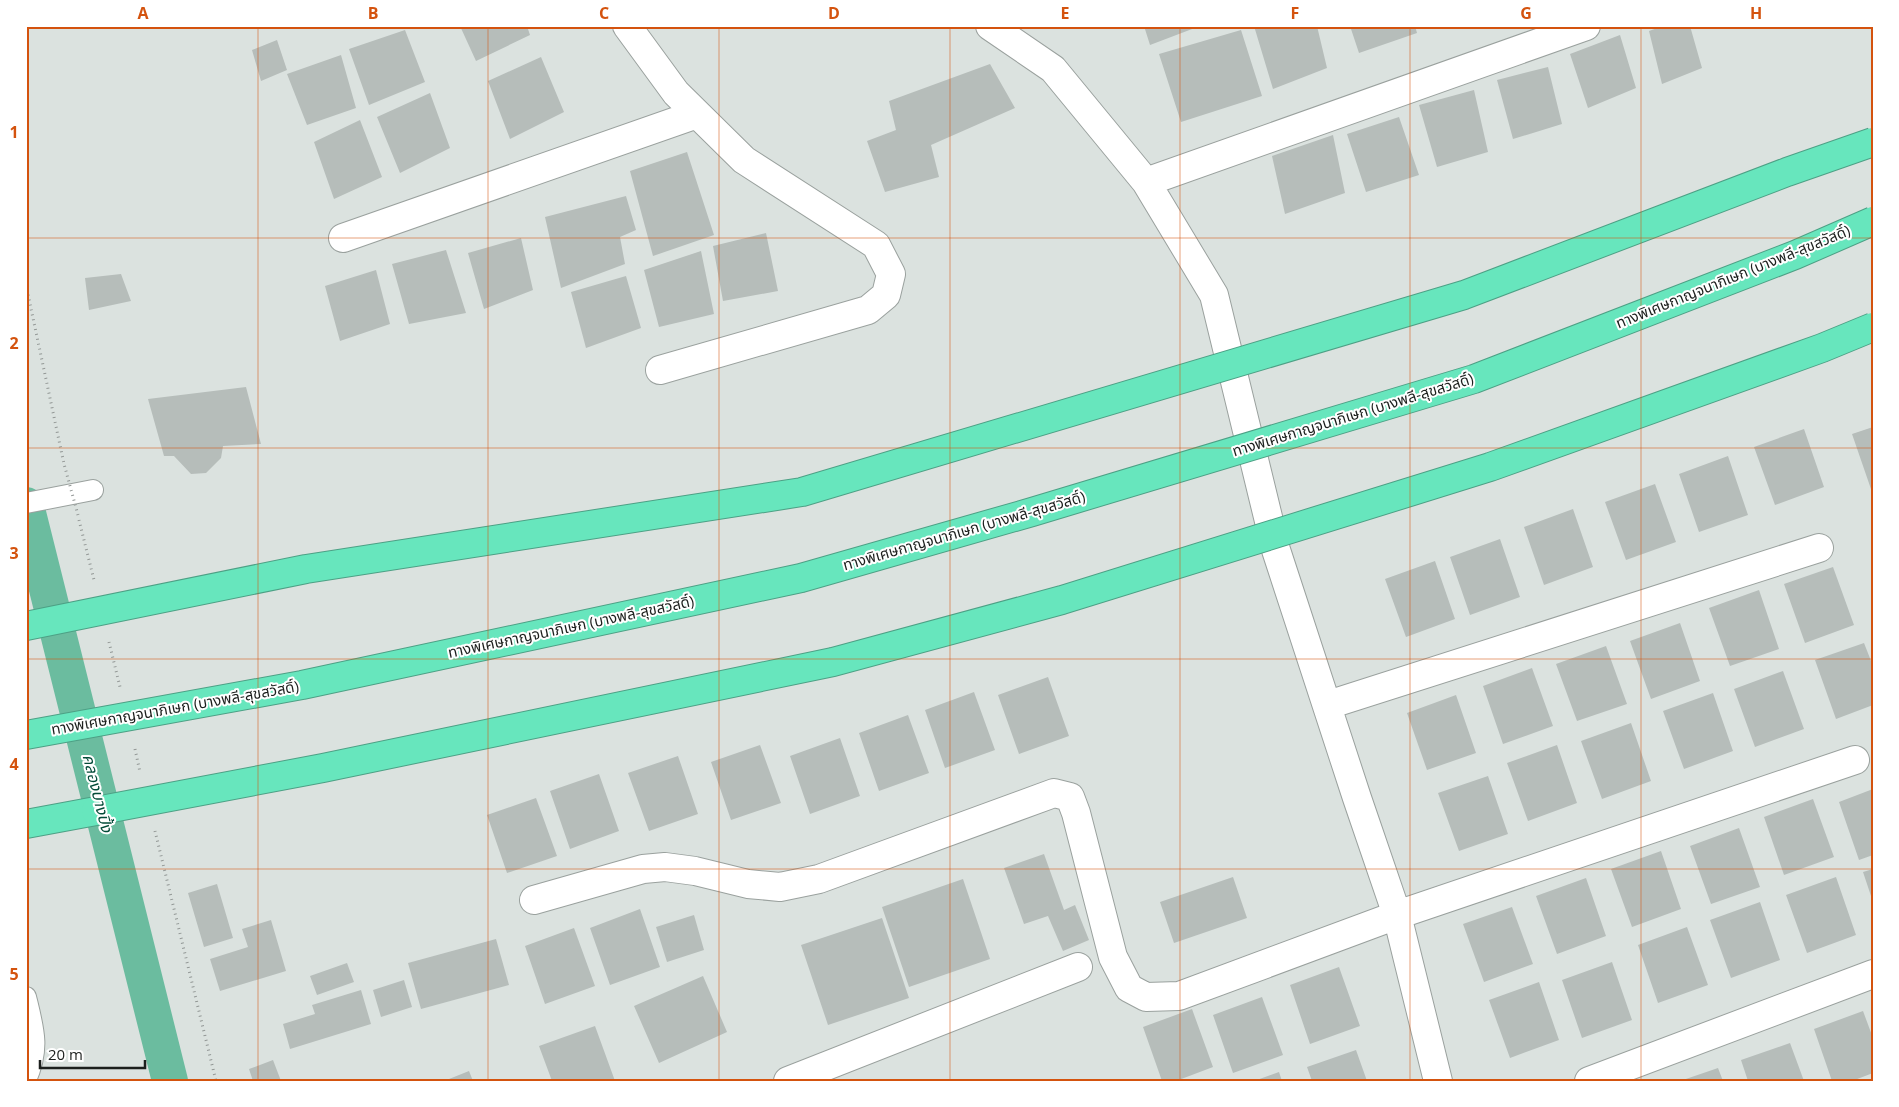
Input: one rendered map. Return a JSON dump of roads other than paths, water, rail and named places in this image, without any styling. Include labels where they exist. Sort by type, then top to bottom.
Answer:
[{"type":"highway","points":[[26,626],[306,569],[802,492],[1464,295],[1787,172],[1873,142]]},
{"type":"highway","name":"ทางพิเศษกาญจนาภิเษก (บางพลี-สุขสวัสดิ์)","points":[[26,735],[302,685],[801,578],[1041,509],[1474,379],[1795,255],[1873,221]]},
{"type":"highway","points":[[26,824],[323,768],[833,662],[1062,600],[1490,467],[1822,348],[1873,327]]},
{"type":"street","points":[[627,26],[676,93],[744,160],[876,245],[891,274],[886,295],[868,310],[660,370]]},
{"type":"street","points":[[990,26],[1054,69],[1146,182],[1214,294],[1276,550],[1357,798],[1398,915],[1438,1081]]},
{"type":"street","points":[[1146,182],[1586,26]]},
{"type":"street","points":[[343,238],[697,114]]},
{"type":"street","points":[[1328,705],[1819,548]]},
{"type":"street","points":[[534,900],[643,869],[665,866],[748,884],[780,887],[819,879],[1054,793],[1070,797],[1076,813],[1112,957],[1129,988],[1146,997],[1179,996],[1398,915],[1855,760]]},
{"type":"street","points":[[788,1081],[1078,967]]},
{"type":"street","points":[[1589,1081],[1873,974]]},
{"type":"lane","points":[[26,502],[93,490]]},
{"type":"lane","points":[[26,997],[35,1044],[34,1063],[26,1080]]},
{"type":"waterway","name":"คลองบางปิ้ง","points":[[26,505],[170,1081]]}]
